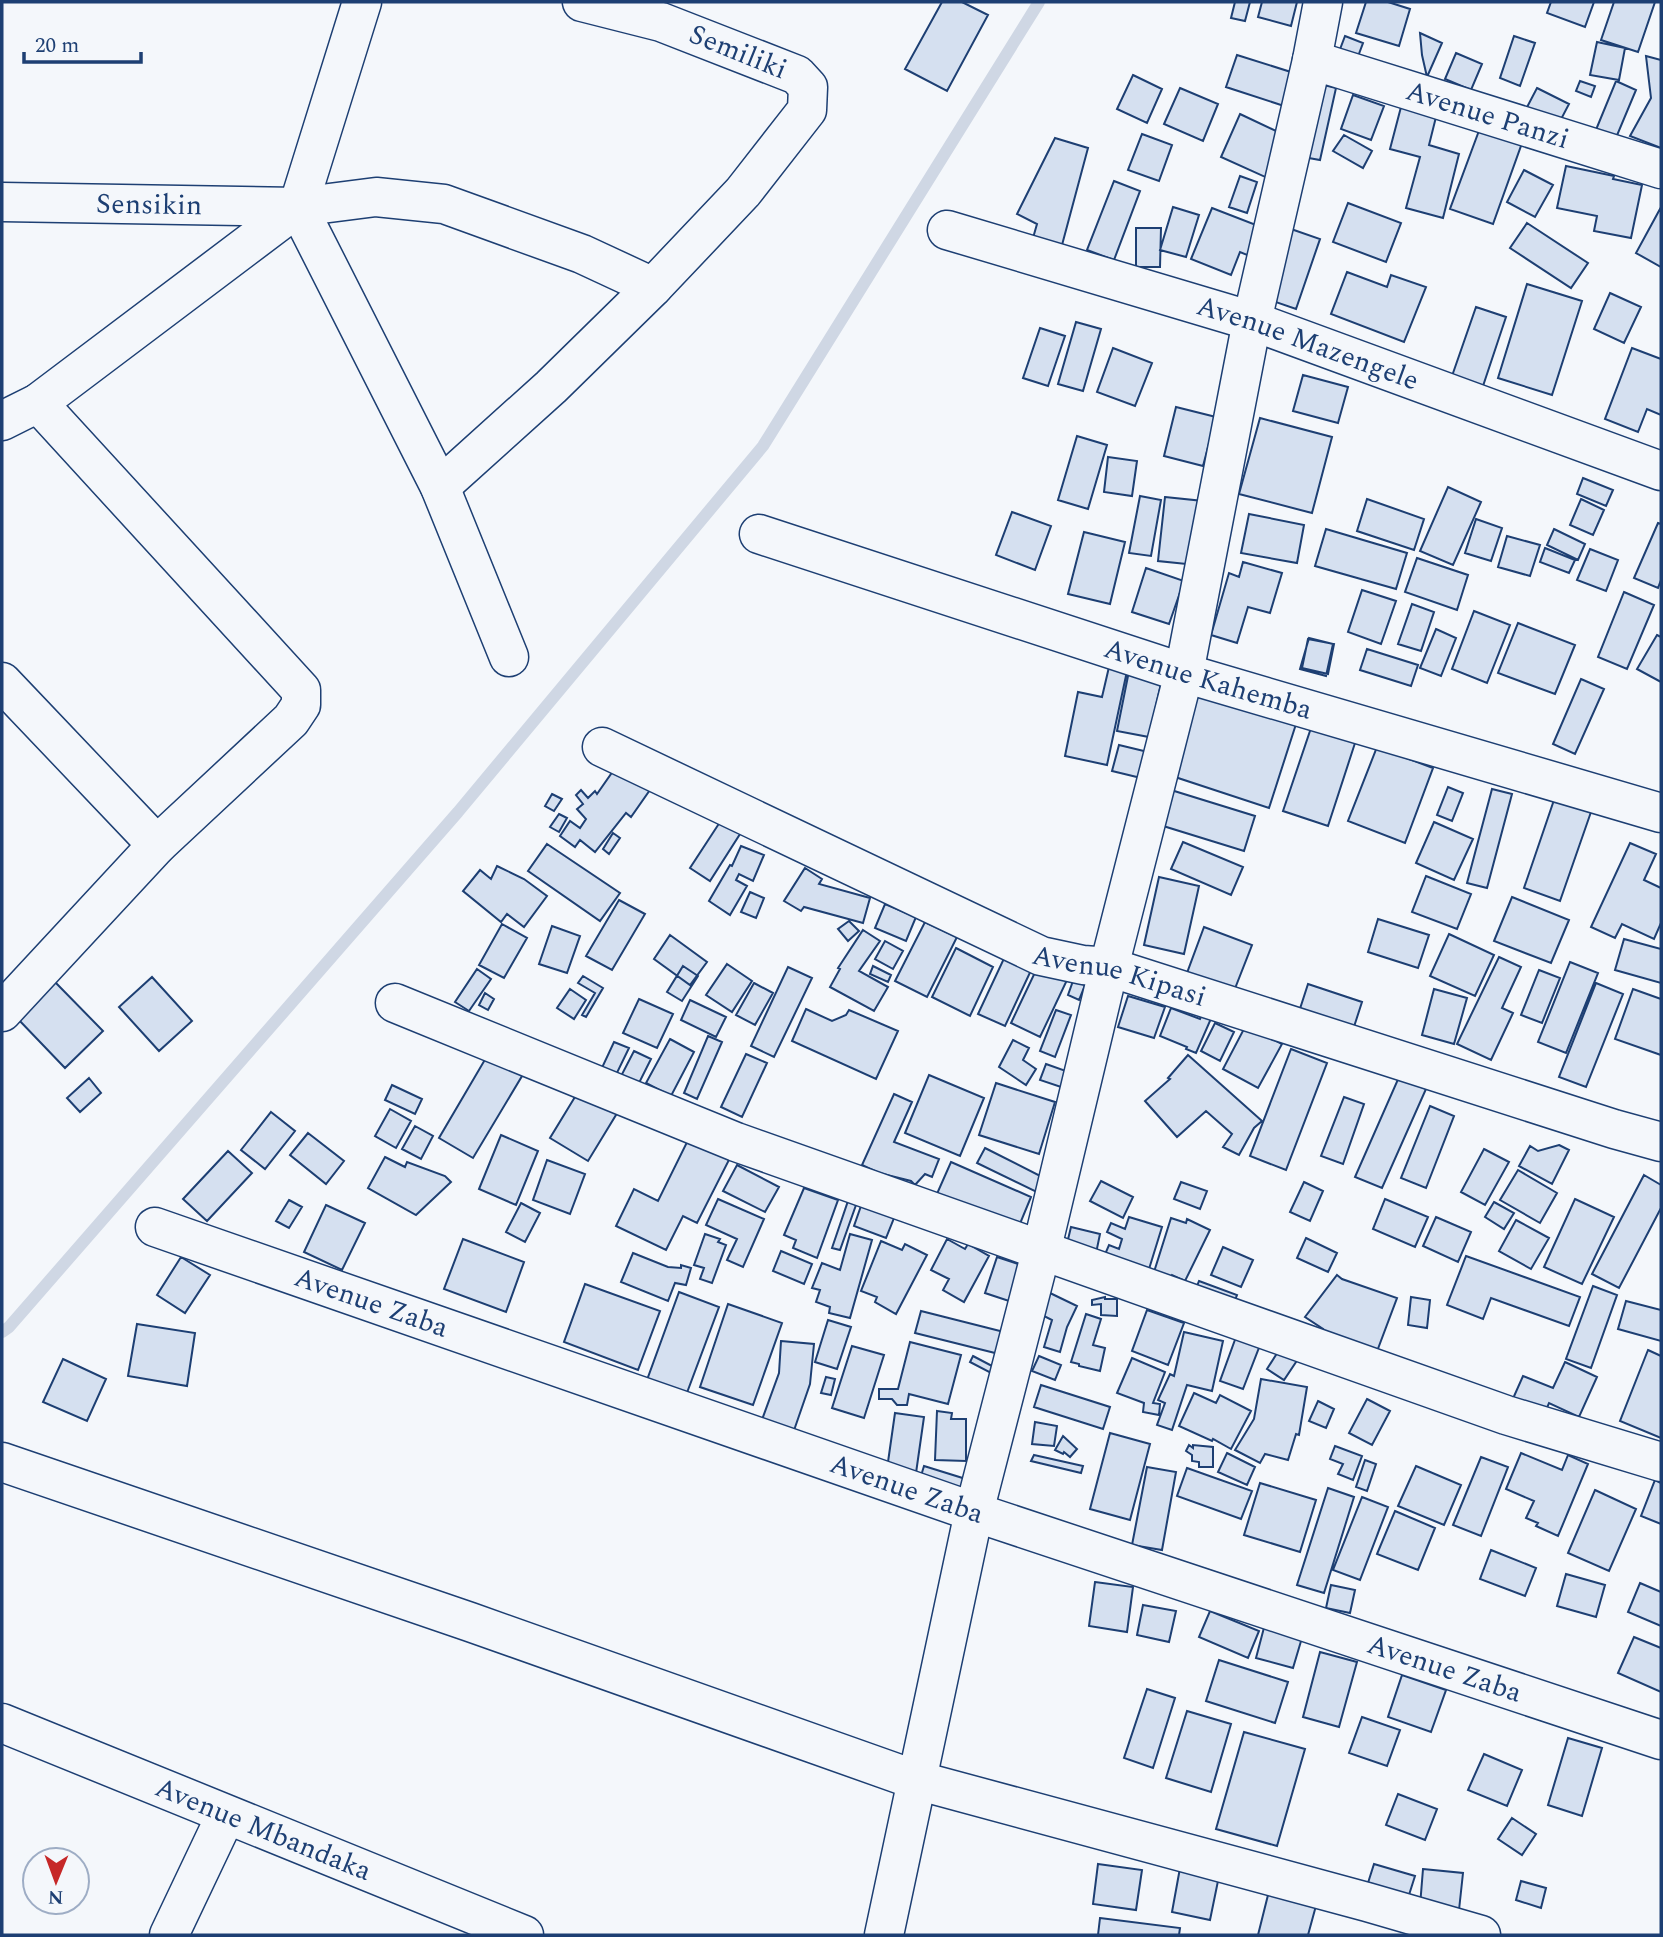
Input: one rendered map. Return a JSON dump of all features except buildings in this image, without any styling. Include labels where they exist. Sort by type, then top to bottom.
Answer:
[{"type":"street","points":[[2,421],[38,403],[298,207],[362,2]]},
{"type":"street","name":"Semiliki","points":[[582,2],[662,22],[797,75],[808,87],[807,110],[743,192],[653,287]]},
{"type":"street","points":[[884,1935],[974,1512],[1184,673],[1252,321],[1323,2]]},
{"type":"street","name":"Avenue Panzi","points":[[1312,60],[1661,169]]},
{"type":"street","name":"Sensikin","points":[[2,202],[298,207],[376,197],[444,204],[582,254],[653,287]]},
{"type":"street","points":[[298,207],[440,487],[509,657]]},
{"type":"street","name":"Avenue Mazengele","points":[[947,230],[1252,321],[1661,471]]},
{"type":"street","points":[[440,487],[551,387],[653,287]]},
{"type":"street","points":[[2,1012],[157,845],[291,720],[301,705],[301,690],[38,403]]},
{"type":"street","name":"Avenue Kahemba","points":[[759,534],[1184,673],[1661,813]]},
{"type":"street","points":[[2,682],[157,845]]},
{"type":"street","name":"Avenue Kipasi","points":[[602,747],[1041,956],[1083,965],[1109,967],[1661,1142]]},
{"type":"street","points":[[395,1003],[736,1142],[1506,1415],[1661,1462]]},
{"type":"street","name":"Avenue Zaba","points":[[155,1227],[974,1512],[1661,1740]]},
{"type":"street","points":[[2,1462],[470,1622],[916,1780],[1481,1935]]},
{"type":"street","name":"Avenue Mbandaka","points":[[2,1723],[524,1935]]},
{"type":"street","points":[[169,1935],[226,1815]]},
{"type":"waterway","points":[[2,1332],[458,812],[763,446],[1039,2]]}]
